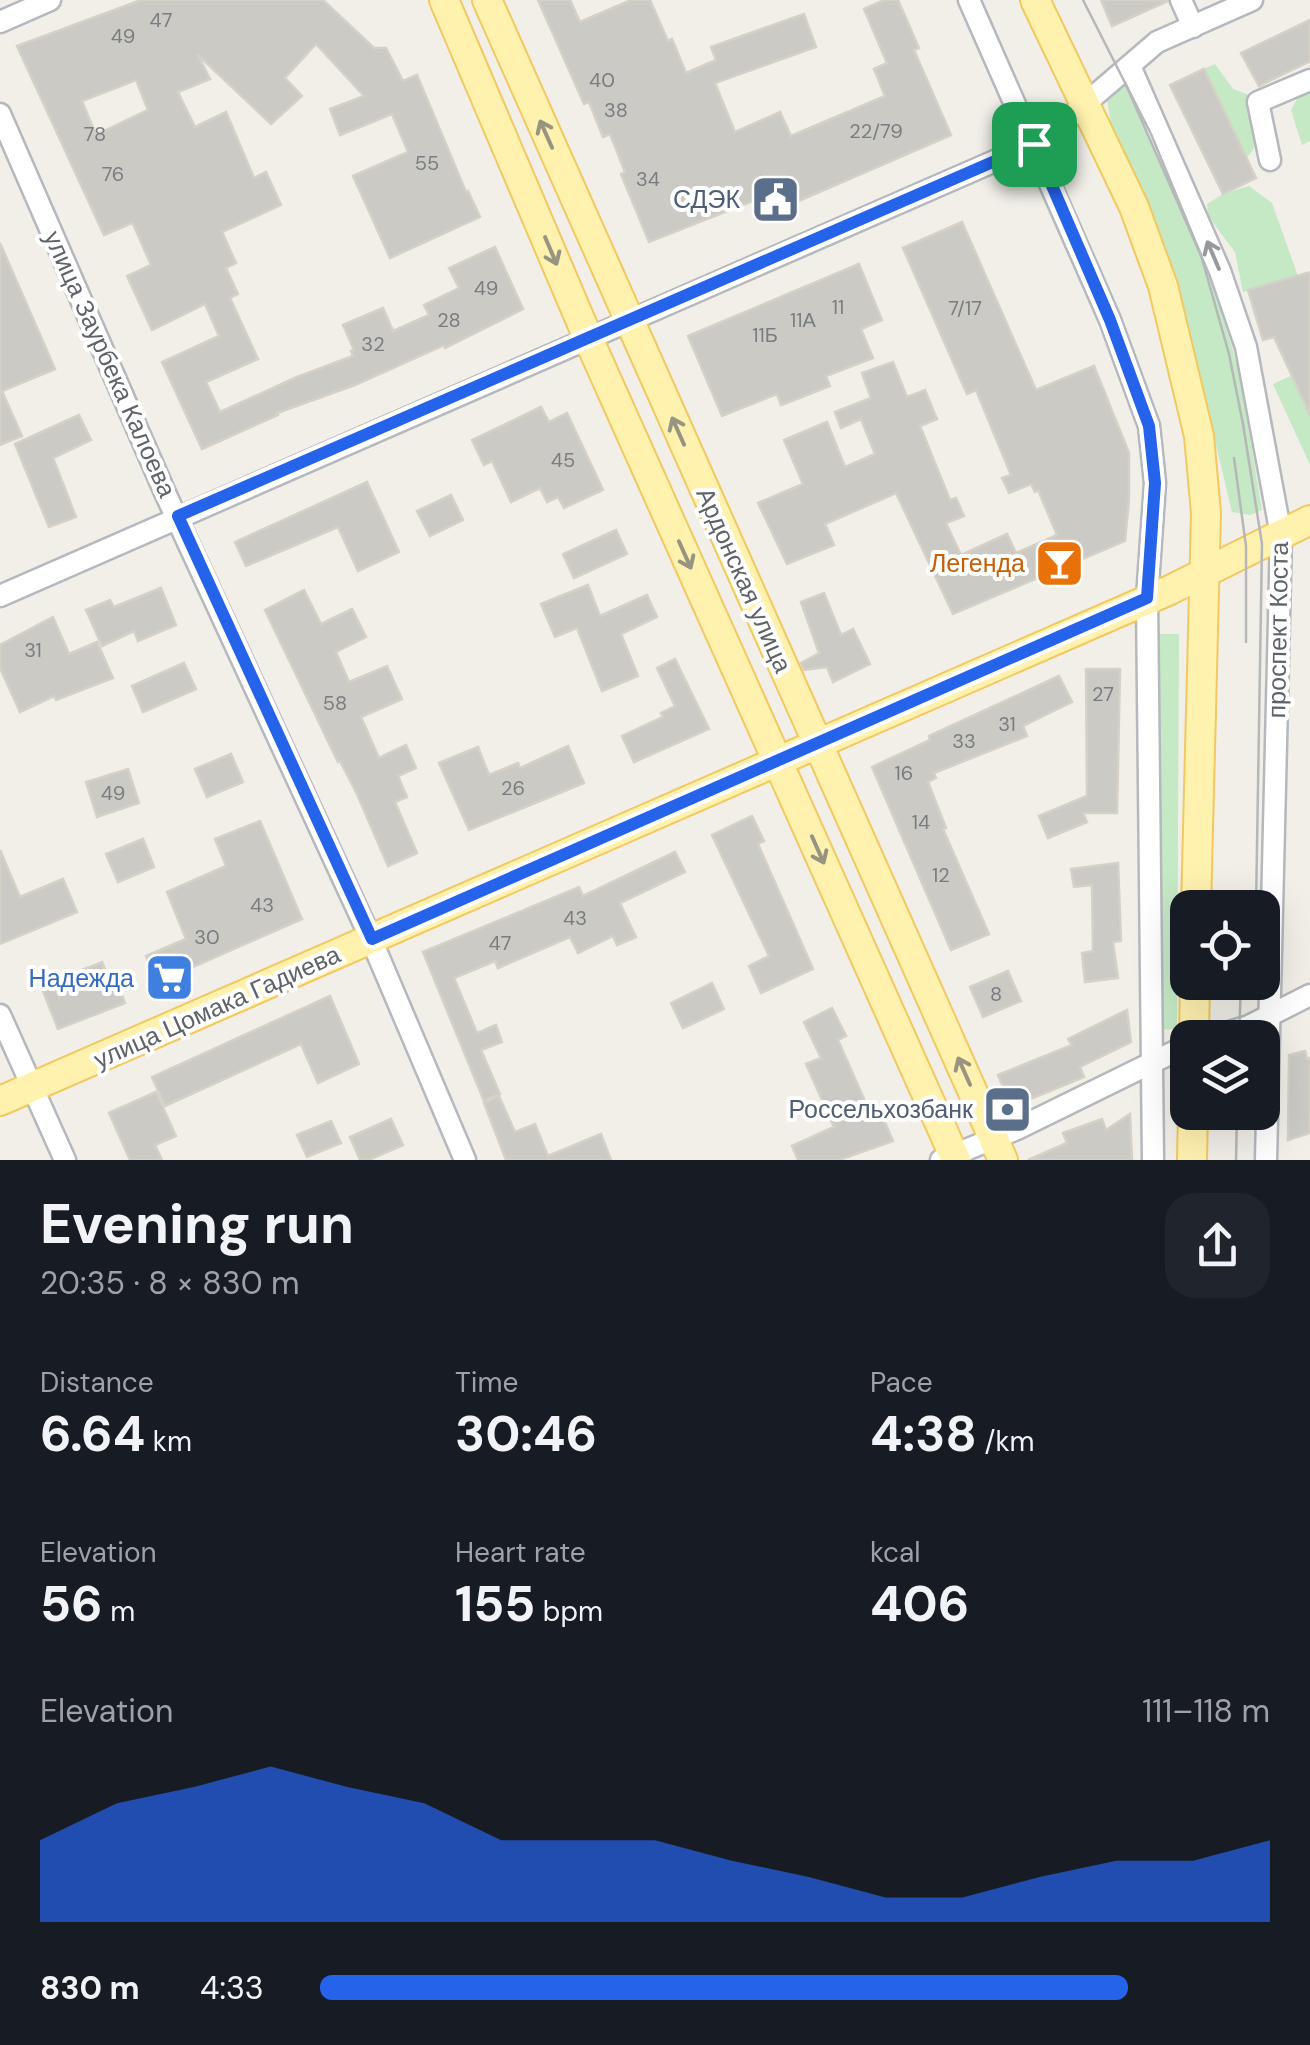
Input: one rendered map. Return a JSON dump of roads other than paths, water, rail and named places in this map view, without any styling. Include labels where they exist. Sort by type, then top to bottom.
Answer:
[{"type":"main road","name":"Ардонская улица","points":[[444,0],[588,338],[950,1158]]},
{"type":"main road","name":"Ардонская улица","points":[[487,0],[998,1149]]},
{"type":"main road","points":[[1035,0],[1134,207],[1163,286],[1199,436],[1206,513],[1196,890]]},
{"type":"main road","name":"улица Цомака Гадиева","points":[[0,1100],[1205,574],[1310,520]]},
{"type":"main road","points":[[1192,1160],[1193,1130]]},
{"type":"street","points":[[0,22],[50,0]]},
{"type":"street","points":[[969,0],[1110,320],[1149,426],[1155,483],[1147,598],[1153,1160]]},
{"type":"street","points":[[1181,0],[1193,26]]},
{"type":"street","points":[[0,596],[1034,144],[1051,134],[1157,42],[1252,0]]},
{"type":"street","name":"проспект Коста","points":[[1130,66],[1220,271],[1246,346],[1281,534],[1266,1160]]},
{"type":"street","points":[[1270,160],[1258,102],[1310,80]]},
{"type":"street","name":"улица Заурбека Калоева","points":[[0,114],[372,939],[466,1160]]},
{"type":"street","points":[[1259,1020],[1310,995]]},
{"type":"street","points":[[0,1015],[64,1160]]},
{"type":"street","points":[[950,1158],[998,1149],[1170,1054]]},
{"type":"tram line","points":[[1083,0],[1151,134],[1201,255],[1229,354],[1243,424],[1262,544],[1256,890]]},
{"type":"tram line","points":[[1234,458],[1246,546],[1246,642]]},
{"type":"tram line","points":[[1240,1000],[1240,1020]]},
{"type":"tram line","points":[[1236,1160],[1237,1130]]},
{"type":"place","name":"СДЭК","points":[[775,199]]},
{"type":"place","name":"Легенда","points":[[1060,563]]},
{"type":"place","name":"Надежда","points":[[169,978]]},
{"type":"place","name":"Россельхозбанк","points":[[1008,1109]]}]
